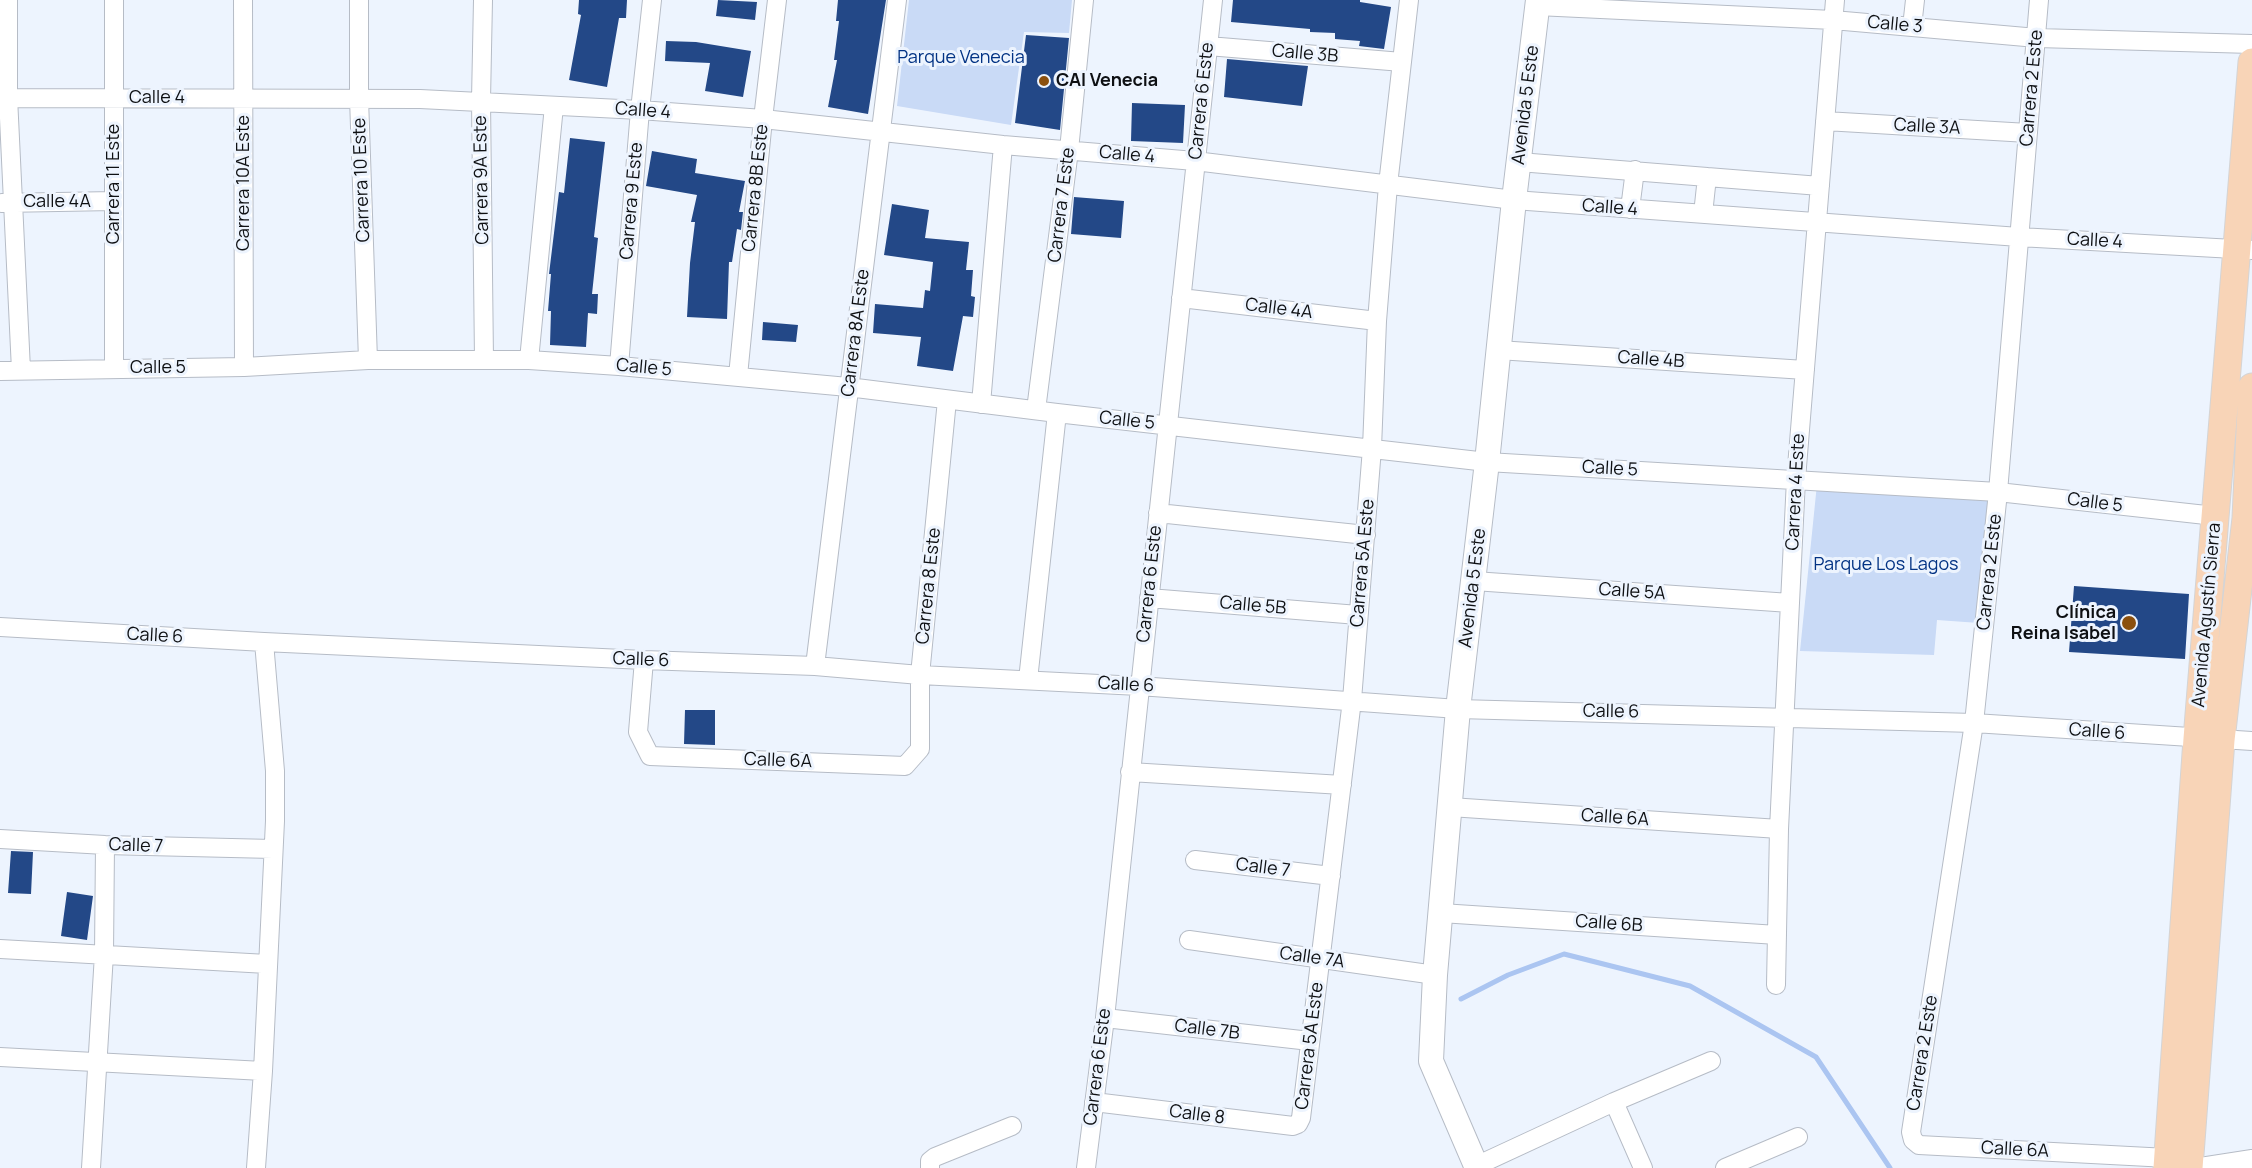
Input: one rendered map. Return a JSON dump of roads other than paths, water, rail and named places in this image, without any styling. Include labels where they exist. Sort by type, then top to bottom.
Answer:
[{"type":"main road","name":"Avenida 5 Este","points":[[1476,1167],[1431,1061],[1435,975],[1458,708],[1488,462],[1498,350],[1537,3]]},
{"type":"main road","name":"Avenida Agustín Sierra","points":[[2178,1165],[2209,739],[2215,516],[2244,249],[2252,62]]},
{"type":"main road","name":"Avenida Agustín Sierra","points":[[2209,739],[2249,518],[2252,387]]},
{"type":"main road","name":"Calle 5","points":[[2215,516],[2249,518]]},
{"type":"street","points":[[8,0],[4,98],[6,203],[21,370]]},
{"type":"street","name":"Carrera 11 Este","points":[[114,0],[114,368]]},
{"type":"street","name":"Carrera 10A Este","points":[[243,0],[244,367]]},
{"type":"street","name":"Carrera 10 Este","points":[[359,0],[359,98],[369,360]]},
{"type":"street","name":"Carrera 9A Este","points":[[483,0],[481,100],[484,360]]},
{"type":"street","name":"Carrera 9 Este","points":[[619,366],[640,111],[652,0]]},
{"type":"street","name":"Carrera 8B Este","points":[[738,376],[777,0]]},
{"type":"street","name":"Carrera 8A Este","points":[[815,666],[897,0]]},
{"type":"street","name":"Carrera 7 Este","points":[[1036,410],[1069,150],[1084,0]]},
{"type":"street","name":"Carrera 6 Este","points":[[1086,1168],[1105,1018],[1213,0]]},
{"type":"street","name":"Carrera 5A Este","points":[[1298,1124],[1321,960],[1352,700],[1366,535],[1377,321],[1388,185],[1409,0]]},
{"type":"street","name":"Carrera 4 Este","points":[[1776,986],[1779,829],[1796,479],[1835,0]]},
{"type":"street","points":[[1912,27],[1915,0]]},
{"type":"street","name":"Carrera 2 Este","points":[[1912,1140],[1911,1132],[1974,723],[1998,492],[2039,0]]},
{"type":"street","name":"Calle 3","points":[[1537,3],[1833,20],[2037,38],[2252,44]]},
{"type":"street","name":"Calle 3B","points":[[1209,46],[1402,62]]},
{"type":"street","name":"Calle 4","points":[[4,98],[481,100],[763,119],[1003,145],[1195,161],[1514,201],[2019,237],[2244,249]]},
{"type":"street","points":[[529,360],[554,106]]},
{"type":"street","name":"Calle 3A","points":[[1825,121],[2028,133]]},
{"type":"street","points":[[981,404],[1003,145]]},
{"type":"street","points":[[1519,162],[1820,186]]},
{"type":"street","points":[[1630,209],[1635,170]]},
{"type":"street","points":[[1703,214],[1707,177]]},
{"type":"street","name":"Calle 4A","points":[[6,203],[114,201]]},
{"type":"street","name":"Calle 4A","points":[[1181,298],[1377,321]]},
{"type":"street","name":"Calle 4B","points":[[1498,350],[1804,370]]},
{"type":"street","name":"Calle 5","points":[[0,371],[244,367],[369,360],[529,360],[848,387],[1488,462],[1998,492],[2215,516]]},
{"type":"street","name":"Carrera 8 Este","points":[[905,766],[920,749],[920,675],[947,400]]},
{"type":"street","points":[[1028,680],[1057,413]]},
{"type":"street","points":[[1158,513],[1366,535]]},
{"type":"street","name":"Calle 5A","points":[[1474,581],[1791,603]]},
{"type":"street","name":"Calle 5B","points":[[1149,598],[1358,615]]},
{"type":"street","name":"Calle 6","points":[[0,627],[264,642],[815,666],[920,675],[1139,686],[1458,708],[1974,723],[2252,741]]},
{"type":"street","points":[[256,1168],[275,821],[275,771],[264,642]]},
{"type":"street","name":"Calle 6A","points":[[644,660],[638,732],[650,756],[905,766]]},
{"type":"street","points":[[1130,772],[1342,785]]},
{"type":"street","name":"Calle 6A","points":[[1450,807],[1779,829]]},
{"type":"street","name":"Calle 7","points":[[0,839],[105,845],[273,849]]},
{"type":"street","points":[[91,1168],[104,954],[105,845]]},
{"type":"street","name":"Calle 7","points":[[1195,860],[1331,876]]},
{"type":"street","name":"Calle 6B","points":[[1440,913],[1777,935]]},
{"type":"street","name":"Calle 7A","points":[[1189,940],[1435,975]]},
{"type":"street","points":[[0,949],[267,964]]},
{"type":"street","name":"Calle 7B","points":[[1105,1018],[1310,1041]]},
{"type":"street","points":[[0,1057],[263,1071]]},
{"type":"street","points":[[1476,1167],[1614,1102],[1711,1061]]},
{"type":"street","name":"Calle 8","points":[[1094,1102],[1293,1126],[1298,1124]]},
{"type":"street","points":[[1614,1102],[1643,1168]]},
{"type":"street","points":[[930,1165],[934,1157],[1012,1126]]},
{"type":"street","points":[[1725,1168],[1798,1137]]},
{"type":"street","name":"Calle 6A","points":[[1912,1140],[1919,1145],[2178,1165]]},
{"type":"street","points":[[2194,1168],[2252,1159]]},
{"type":"waterway","points":[[1461,999],[1508,975],[1564,954],[1690,986],[1816,1057],[1890,1168]]},
{"type":"place","name":"CAI Venecia","points":[[1044,81]]},
{"type":"place","name":"Clínica Reina Isabel","points":[[2129,623]]},
{"type":"park label","name":"Parque Venecia","points":[[961,58]]},
{"type":"park label","name":"Parque Los Lagos","points":[[1886,565]]}]
